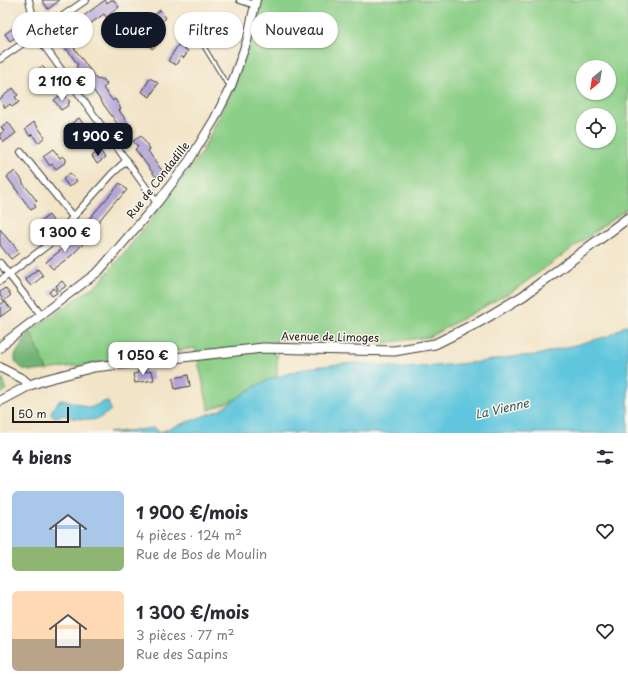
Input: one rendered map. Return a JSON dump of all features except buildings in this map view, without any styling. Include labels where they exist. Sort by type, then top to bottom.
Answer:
[{"type":"main road","name":"Avenue de Limoges","points":[[0,401],[30,385],[94,367],[264,348],[394,351],[435,344],[481,321],[523,296],[628,218]]},
{"type":"street","points":[[29,0],[32,12]]},
{"type":"street","points":[[69,12],[86,0]]},
{"type":"street","points":[[240,0],[255,2]]},
{"type":"street","name":"Rue de Condadille","points":[[0,348],[3,344],[98,271],[157,203],[198,147],[214,120],[230,86],[247,41],[255,2]]},
{"type":"street","points":[[0,59],[16,48]]},
{"type":"street","points":[[46,48],[157,203]]},
{"type":"street","points":[[21,152],[73,217]]},
{"type":"street","points":[[0,281],[49,244],[126,160]]},
{"type":"street","points":[[0,263],[40,315]]},
{"type":"street","points":[[0,367],[23,379],[30,385]]},
{"type":"lane","points":[[205,48],[225,81],[230,86]]},
{"type":"green space","points":[[260,0],[628,0],[628,208],[516,289],[429,337],[383,343],[277,339],[277,382],[209,410],[195,348],[47,370],[30,331],[99,283],[146,226],[201,154],[235,84],[251,30],[251,48],[338,48],[338,12],[256,12]]},
{"type":"green space","points":[[30,331],[47,370],[25,370],[15,361],[15,355]]},
{"type":"green space","points":[[0,378],[3,379],[6,390],[0,394]]},
{"type":"water","name":"La Vienne","points":[[628,324],[628,433],[108,433],[154,428],[160,432],[220,410],[252,388],[268,380],[306,368],[357,363],[404,368],[480,362],[517,356],[537,355],[609,336]]},
{"type":"water","points":[[62,400],[90,408],[106,401],[108,402],[111,410],[100,418],[92,420],[72,418],[64,415],[55,417],[52,416],[52,410],[59,401]]}]
